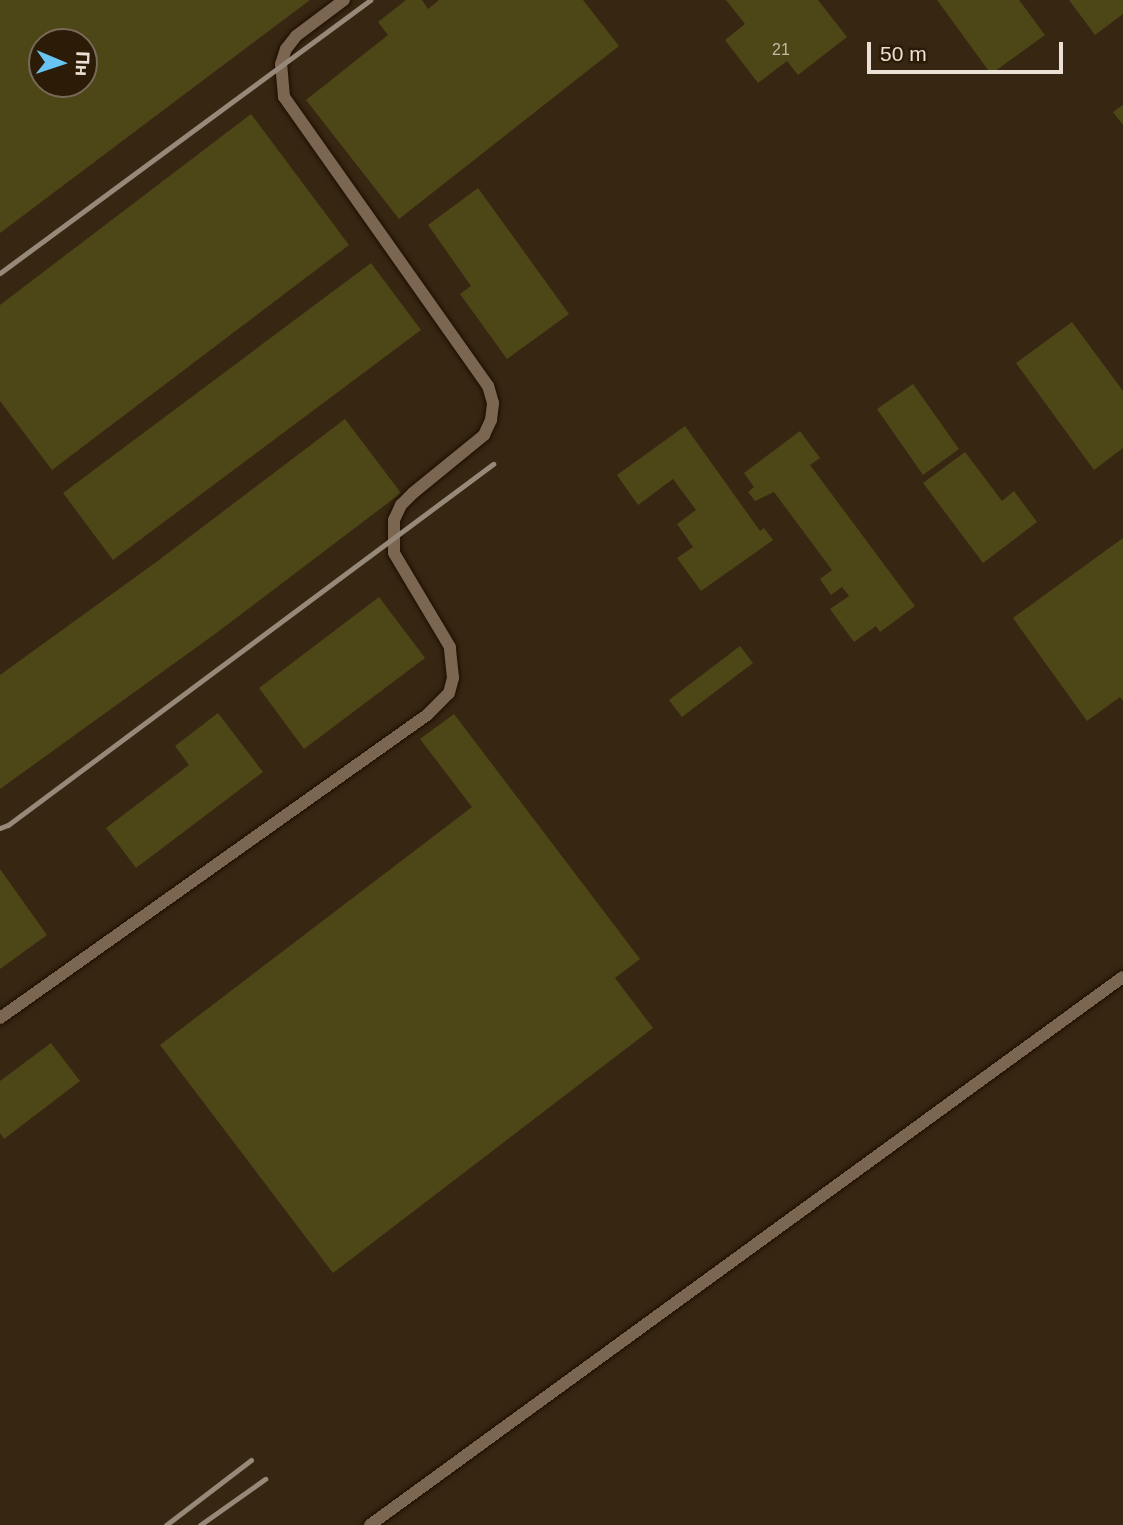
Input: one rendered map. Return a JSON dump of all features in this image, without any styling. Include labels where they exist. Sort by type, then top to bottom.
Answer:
[{"type":"lane","points":[[0,1018],[427,715],[449,693],[453,678],[450,647],[394,553],[394,520],[401,505],[484,435],[491,419],[493,402],[488,386],[285,97],[280,81],[286,49],[296,36],[344,0]]},
{"type":"lane","points":[[370,1525],[1123,977]]},
{"type":"building","points":[[0,0],[310,0],[0,233]]},
{"type":"building","points":[[406,0],[422,0],[428,9],[439,0],[583,0],[619,46],[399,219],[306,100],[388,35],[378,22]]},
{"type":"building","points":[[726,0],[818,0],[847,37],[798,75],[787,61],[758,83],[725,40],[745,24]]},
{"type":"building","points":[[937,0],[1019,0],[1045,35],[991,74]]},
{"type":"building","points":[[1069,0],[1123,0],[1123,14],[1095,35]]},
{"type":"building","points":[[1123,105],[1123,125],[1113,112]]},
{"type":"building","points":[[251,114],[349,245],[52,470],[0,401],[0,305]]},
{"type":"building","points":[[478,188],[569,314],[507,359],[460,294],[471,286],[428,225]]},
{"type":"building","points":[[371,263],[421,330],[113,560],[63,493]]},
{"type":"building","points":[[1072,322],[1123,391],[1123,448],[1094,470],[1016,363]]},
{"type":"building","points":[[913,384],[959,449],[923,475],[877,409]]},
{"type":"building","points":[[345,419],[401,493],[215,634],[0,789],[0,675],[159,560]]},
{"type":"building","points":[[685,426],[760,531],[764,528],[773,540],[701,591],[677,558],[693,547],[677,524],[696,510],[673,479],[638,505],[617,475]]},
{"type":"building","points":[[800,431],[820,458],[810,465],[915,606],[880,632],[876,626],[854,642],[830,609],[849,596],[842,587],[831,595],[820,579],[832,570],[774,492],[755,501],[748,492],[754,487],[744,473]]},
{"type":"building","points":[[965,452],[1002,501],[1014,491],[1037,522],[983,563],[923,483]]},
{"type":"building","points":[[1123,538],[1123,701],[1120,697],[1087,721],[1013,618]]},
{"type":"building","points":[[379,597],[425,658],[304,749],[259,688]]},
{"type":"building","points":[[740,646],[753,663],[682,717],[669,700]]},
{"type":"building","points":[[218,713],[263,772],[136,868],[106,828],[189,765],[175,746]]},
{"type":"building","points":[[454,714],[640,959],[615,978],[653,1028],[333,1273],[160,1045],[472,807],[420,739]]},
{"type":"building","points":[[0,869],[47,935],[0,969]]},
{"type":"building","points":[[51,1043],[80,1081],[4,1139],[0,1133],[0,1081]]},
{"type":"railway","points":[[0,273],[370,0]]},
{"type":"railway","points":[[0,828],[8,825],[493,464]]},
{"type":"railway","points":[[166,1525],[251,1460]]},
{"type":"railway","points":[[200,1525],[265,1479]]}]
